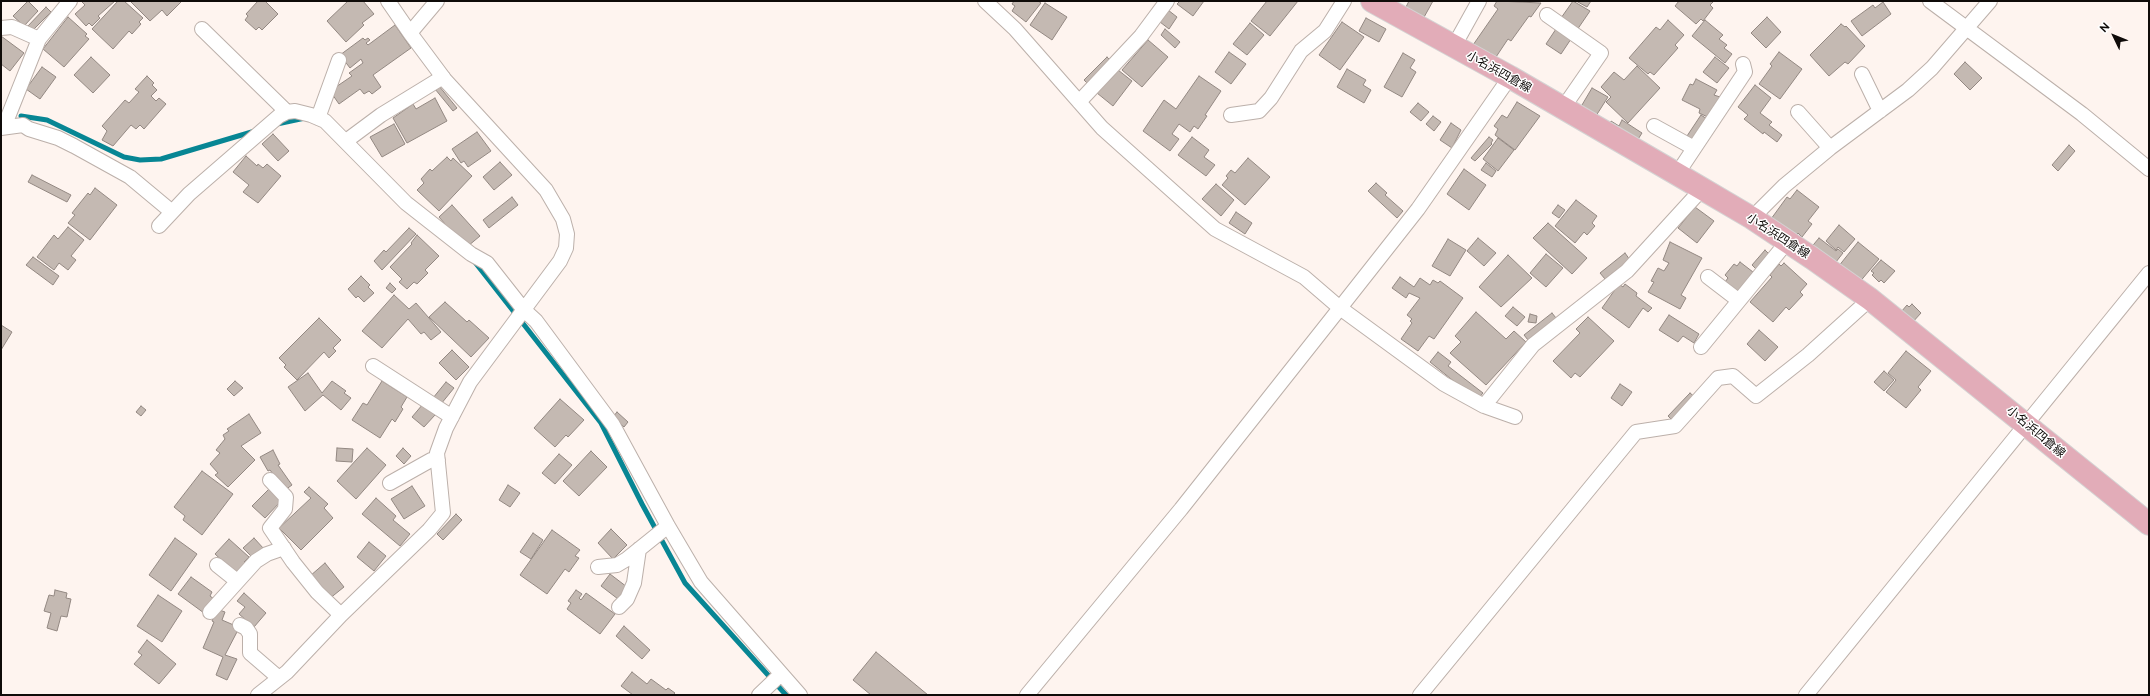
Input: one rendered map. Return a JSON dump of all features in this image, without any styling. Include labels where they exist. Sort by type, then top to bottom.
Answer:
[{"type":"main road","name":"小名浜四倉線","points":[[1372,1],[1510,77],[1752,218],[1870,299],[2149,524]]},
{"type":"street","points":[[70,1],[39,39],[3,127],[23,125],[29,129],[58,138],[74,146],[130,177],[172,212]]},
{"type":"street","points":[[258,695],[278,678],[429,530],[443,513],[437,453],[452,417],[470,382],[560,261],[566,248],[567,234],[563,218],[546,190],[442,77],[388,1]]},
{"type":"street","points":[[410,33],[437,1]]},
{"type":"street","points":[[985,1],[1015,29],[1102,128],[1215,229],[1304,277],[1340,308],[1444,384],[1484,406],[1515,417]]},
{"type":"street","points":[[1079,102],[1140,36],[1167,1]]},
{"type":"street","points":[[1231,115],[1259,111],[1287,75],[1301,51],[1325,31],[1344,1]]},
{"type":"street","points":[[1454,46],[1479,1]]},
{"type":"street","points":[[1930,1],[2082,114],[2149,169]]},
{"type":"street","points":[[1752,218],[1784,186],[1830,148],[1908,90],[1932,68],[1968,29],[1990,1]]},
{"type":"street","points":[[1547,15],[1601,53],[1563,108]]},
{"type":"street","points":[[1,28],[16,28],[39,39]]},
{"type":"street","points":[[202,29],[288,112]]},
{"type":"street","points":[[318,118],[339,60]]},
{"type":"street","points":[[1677,174],[1745,72],[1743,64]]},
{"type":"street","points":[[1862,74],[1880,111]]},
{"type":"street","points":[[346,141],[381,114],[442,77]]},
{"type":"street","points":[[1027,695],[1181,509],[1418,209],[1510,77]]},
{"type":"street","points":[[159,226],[189,194],[272,121],[288,112],[300,113],[325,121],[346,141],[380,179],[406,203],[471,254],[488,263],[520,315],[536,321],[613,425],[661,531],[776,679],[800,695]]},
{"type":"street","points":[[1798,112],[1830,148]]},
{"type":"street","points":[[1654,126],[1694,148]]},
{"type":"street","points":[[1484,406],[1533,345],[1627,271],[1702,189]]},
{"type":"street","points":[[1701,347],[1787,242]]},
{"type":"street","points":[[1806,695],[2149,273]]},
{"type":"street","points":[[1708,277],[1738,300]]},
{"type":"street","points":[[1420,695],[1636,432],[1676,426],[1718,378],[1733,376],[1756,396],[1808,355],[1870,299]]},
{"type":"street","points":[[373,366],[452,417]]},
{"type":"street","points":[[390,483],[431,460],[438,460]]},
{"type":"street","points":[[270,480],[286,497],[285,509],[270,528],[318,592],[341,615]]},
{"type":"street","points":[[598,567],[617,565],[661,531]]},
{"type":"street","points":[[210,612],[256,562],[267,554],[284,548]]},
{"type":"street","points":[[619,608],[627,599],[634,583],[639,549]]},
{"type":"street","points":[[217,565],[237,581]]},
{"type":"street","points":[[240,625],[246,628],[250,634],[250,653],[278,678]]},
{"type":"street","points":[[759,695],[776,679]]},
{"type":"building","points":[[28,1],[38,11],[24,26],[13,16]]},
{"type":"building","points":[[81,1],[115,1],[98,16],[100,18],[92,26],[89,23],[86,26],[75,14],[85,5]]},
{"type":"building","points":[[118,1],[124,1],[143,18],[139,22],[141,24],[132,34],[129,31],[113,49],[92,29]]},
{"type":"building","points":[[130,1],[182,1],[167,16],[162,10],[150,21]]},
{"type":"building","points":[[258,1],[265,1],[278,14],[262,30],[259,27],[256,30],[245,20],[248,16],[246,14]]},
{"type":"building","points":[[348,1],[363,1],[374,14],[362,23],[364,25],[346,42],[327,21]]},
{"type":"building","points":[[1014,1],[1038,1],[1041,3],[1026,22],[1012,11],[1015,6],[1012,4]]},
{"type":"building","points":[[1180,1],[1204,1],[1193,16],[1177,4]]},
{"type":"building","points":[[1267,1],[1298,1],[1270,36],[1251,21]]},
{"type":"building","points":[[1409,1],[1433,1],[1423,19],[1405,9]]},
{"type":"building","points":[[1497,1],[1541,3],[1531,17],[1529,16],[1511,41],[1508,39],[1496,57],[1490,53],[1488,56],[1473,45],[1498,9],[1494,6]]},
{"type":"building","points":[[1573,1],[1590,11],[1577,30],[1561,18]]},
{"type":"building","points":[[1576,1],[1591,1],[1587,7]]},
{"type":"building","points":[[1679,1],[1714,1],[1710,5],[1713,8],[1703,21],[1701,19],[1696,24],[1675,6]]},
{"type":"building","points":[[1883,2],[1891,14],[1862,36],[1851,21],[1873,5],[1875,8]]},
{"type":"building","points":[[1045,3],[1067,17],[1052,40],[1030,25]]},
{"type":"building","points":[[46,7],[51,12],[32,31],[27,27]]},
{"type":"building","points":[[1168,10],[1177,17],[1169,29],[1160,22]]},
{"type":"building","points":[[68,17],[87,34],[85,36],[89,39],[64,67],[43,49]]},
{"type":"building","points":[[1767,17],[1781,32],[1766,48],[1751,33]]},
{"type":"building","points":[[1366,18],[1386,29],[1379,42],[1359,31]]},
{"type":"building","points":[[1668,20],[1684,35],[1675,45],[1678,48],[1654,75],[1650,72],[1648,74],[1629,58],[1656,27],[1660,30]]},
{"type":"building","points":[[1705,20],[1723,35],[1719,39],[1727,45],[1724,48],[1732,54],[1725,63],[1692,36]]},
{"type":"building","points":[[1342,22],[1364,37],[1340,70],[1319,55]]},
{"type":"building","points":[[1250,23],[1264,35],[1247,55],[1233,44]]},
{"type":"building","points":[[1841,24],[1845,27],[1846,26],[1865,46],[1848,64],[1845,62],[1829,76],[1810,55]]},
{"type":"building","points":[[395,25],[411,48],[373,75],[381,87],[372,94],[369,91],[364,94],[360,89],[339,104],[330,91],[352,76],[349,73],[363,63],[361,59],[350,68],[340,55],[363,38],[365,40],[368,38],[370,40],[366,43],[368,45]]},
{"type":"building","points":[[1165,29],[1180,42],[1175,48],[1161,35]]},
{"type":"building","points":[[1556,29],[1571,39],[1561,54],[1546,44]]},
{"type":"building","points":[[1,36],[24,53],[10,71],[1,64]]},
{"type":"building","points":[[1148,40],[1168,57],[1142,87],[1122,70]]},
{"type":"building","points":[[1229,52],[1246,64],[1231,84],[1215,72]]},
{"type":"building","points":[[1779,52],[1802,69],[1780,99],[1759,84],[1772,66],[1770,64]]},
{"type":"building","points":[[1403,53],[1415,60],[1410,68],[1416,72],[1402,97],[1384,87]]},
{"type":"building","points":[[91,57],[110,75],[93,93],[74,75]]},
{"type":"building","points":[[1107,57],[1112,62],[1089,85],[1084,80]]},
{"type":"building","points":[[1715,57],[1729,68],[1717,83],[1703,72]]},
{"type":"building","points":[[1965,62],[1982,78],[1970,90],[1954,74]]},
{"type":"building","points":[[1637,66],[1660,88],[1628,123],[1606,102],[1611,97],[1601,87],[1614,72],[1624,80]]},
{"type":"building","points":[[42,67],[56,77],[40,99],[26,89]]},
{"type":"building","points":[[1347,69],[1366,80],[1363,85],[1371,90],[1364,103],[1337,87]]},
{"type":"building","points":[[1118,70],[1132,81],[1113,106],[1097,93],[1109,78],[1111,79]]},
{"type":"building","points":[[147,76],[154,83],[152,85],[157,90],[151,96],[156,101],[159,98],[166,104],[144,129],[140,125],[136,129],[131,125],[113,146],[102,140],[107,131],[102,126],[125,100],[129,103],[139,92],[135,89]]},
{"type":"building","points":[[1199,76],[1221,91],[1205,115],[1207,116],[1198,129],[1194,126],[1190,132],[1179,124],[1172,134],[1179,139],[1170,151],[1143,131],[1164,100],[1176,109]]},
{"type":"building","points":[[1696,79],[1717,90],[1714,95],[1720,97],[1710,118],[1699,113],[1700,109],[1682,100],[1690,84],[1693,85]]},
{"type":"building","points":[[1755,85],[1771,98],[1760,113],[1772,122],[1769,125],[1782,135],[1777,142],[1764,132],[1763,134],[1744,119],[1748,115],[1738,107]]},
{"type":"building","points":[[439,86],[457,108],[453,111],[435,89]]},
{"type":"building","points":[[1592,88],[1608,97],[1594,119],[1579,110]]},
{"type":"building","points":[[435,98],[447,121],[407,143],[393,118],[413,104],[416,109]]},
{"type":"building","points":[[1517,102],[1540,116],[1515,150],[1495,135],[1498,129],[1494,126],[1502,115],[1507,118]]},
{"type":"building","points":[[1418,103],[1429,112],[1421,121],[1410,112]]},
{"type":"building","points":[[1701,115],[1707,119],[1693,140],[1687,136]]},
{"type":"building","points":[[1433,116],[1441,122],[1434,131],[1426,124]]},
{"type":"building","points":[[1622,120],[1642,133],[1635,144],[1608,127],[1611,121],[1619,126]]},
{"type":"building","points":[[1451,123],[1461,130],[1452,148],[1440,140]]},
{"type":"building","points":[[394,124],[405,144],[382,157],[370,137]]},
{"type":"building","points":[[477,132],[491,151],[468,167],[464,161],[461,163],[452,149]]},
{"type":"building","points":[[273,134],[289,151],[278,161],[262,144]]},
{"type":"building","points":[[1192,137],[1209,150],[1204,157],[1215,165],[1206,176],[1178,155]]},
{"type":"building","points":[[1489,137],[1493,140],[1491,143],[1492,144],[1475,161],[1471,158]]},
{"type":"building","points":[[1498,138],[1514,150],[1498,171],[1483,159]]},
{"type":"building","points":[[2069,145],[2075,151],[2058,171],[2052,165]]},
{"type":"building","points":[[246,156],[257,166],[258,164],[263,168],[267,164],[281,176],[258,203],[243,192],[249,185],[233,172]]},
{"type":"building","points":[[447,157],[451,161],[453,158],[472,176],[439,211],[417,190],[424,183],[421,179],[430,169],[432,171]]},
{"type":"building","points":[[1248,158],[1270,177],[1245,205],[1222,185],[1228,178],[1226,176],[1231,170],[1235,173]]},
{"type":"building","points":[[500,162],[512,175],[494,190],[483,177]]},
{"type":"building","points":[[1486,163],[1496,171],[1492,177],[1481,170]]},
{"type":"building","points":[[1464,169],[1486,185],[1469,210],[1447,194]]},
{"type":"building","points":[[32,175],[71,195],[67,202],[28,182]]},
{"type":"building","points":[[1376,183],[1387,193],[1385,195],[1403,211],[1397,218],[1368,191]]},
{"type":"building","points":[[1216,184],[1234,200],[1221,216],[1202,199]]},
{"type":"building","points":[[95,188],[117,205],[90,240],[68,223],[75,215],[72,213],[88,193],[90,195]]},
{"type":"building","points":[[1797,190],[1819,207],[1808,221],[1812,224],[1802,237],[1798,233],[1793,239],[1771,219],[1787,197],[1790,199]]},
{"type":"building","points":[[512,197],[518,205],[489,228],[483,220]]},
{"type":"building","points":[[1576,200],[1597,216],[1592,223],[1595,226],[1587,235],[1584,232],[1575,243],[1555,226]]},
{"type":"building","points":[[452,205],[480,236],[468,246],[456,237],[439,217]]},
{"type":"building","points":[[1558,205],[1565,210],[1559,218],[1552,213]]},
{"type":"building","points":[[1695,207],[1714,221],[1697,243],[1678,228]]},
{"type":"building","points":[[1236,212],[1252,223],[1245,234],[1229,223]]},
{"type":"building","points":[[1548,223],[1587,258],[1572,274],[1533,238]]},
{"type":"building","points":[[1839,225],[1855,239],[1844,252],[1838,247],[1836,250],[1826,241]]},
{"type":"building","points":[[68,227],[84,240],[71,256],[76,260],[68,270],[59,263],[54,270],[37,257],[54,235],[58,239]]},
{"type":"building","points":[[409,228],[416,234],[382,270],[374,261],[384,250],[386,252]]},
{"type":"building","points":[[417,235],[439,256],[425,270],[428,273],[417,284],[414,282],[407,289],[399,282],[402,279],[390,267],[412,244],[411,243]]},
{"type":"building","points":[[1478,238],[1496,253],[1484,266],[1467,251]]},
{"type":"building","points":[[1819,238],[1836,251],[1838,249],[1843,253],[1832,267],[1809,250]]},
{"type":"building","points":[[1448,239],[1466,250],[1450,276],[1432,266]]},
{"type":"building","points":[[1670,242],[1702,258],[1681,295],[1686,298],[1680,309],[1648,292],[1654,282],[1651,281],[1658,268],[1664,271],[1669,263],[1663,260]]},
{"type":"building","points":[[1858,242],[1879,259],[1858,284],[1838,267]]},
{"type":"building","points":[[1765,250],[1769,254],[1756,269],[1752,265]]},
{"type":"building","points":[[1625,253],[1630,260],[1605,279],[1600,273]]},
{"type":"building","points":[[1546,254],[1563,268],[1546,287],[1530,273]]},
{"type":"building","points":[[1508,255],[1532,278],[1501,307],[1479,287]]},
{"type":"building","points":[[33,257],[59,276],[53,285],[26,265]]},
{"type":"building","points":[[1881,260],[1895,271],[1884,283],[1881,280],[1879,282],[1872,275],[1874,273],[1871,271]]},
{"type":"building","points":[[1740,262],[1753,272],[1738,292],[1725,282],[1728,278],[1725,275],[1734,264],[1737,266]]},
{"type":"building","points":[[1784,263],[1807,284],[1800,292],[1803,295],[1789,310],[1786,307],[1773,322],[1750,302],[1772,277],[1770,275],[1779,264],[1781,266]]},
{"type":"building","points":[[361,276],[370,285],[368,287],[374,293],[364,302],[358,296],[356,298],[348,289]]},
{"type":"building","points":[[1400,277],[1414,287],[1420,278],[1430,285],[1433,280],[1438,283],[1440,281],[1463,298],[1434,339],[1429,336],[1418,351],[1401,339],[1412,323],[1410,321],[1412,319],[1407,315],[1420,298],[1409,293],[1406,298],[1392,288]]},
{"type":"building","points":[[390,283],[396,289],[392,293],[386,288]]},
{"type":"building","points":[[1619,284],[1623,287],[1625,284],[1637,293],[1636,296],[1652,308],[1648,312],[1643,308],[1629,328],[1602,308]]},
{"type":"building","points":[[394,295],[409,309],[416,303],[441,332],[431,340],[424,332],[421,334],[408,319],[382,348],[362,331]]},
{"type":"building","points":[[445,302],[467,322],[469,320],[489,338],[471,357],[429,317]]},
{"type":"building","points":[[1912,304],[1921,313],[1911,324],[1901,312],[1907,305],[1909,307]]},
{"type":"building","points":[[1513,307],[1525,317],[1517,326],[1505,316]]},
{"type":"building","points":[[1476,312],[1506,339],[1514,331],[1526,342],[1486,385],[1450,353],[1461,342],[1455,336]]},
{"type":"building","points":[[1552,313],[1556,318],[1528,340],[1524,335]]},
{"type":"building","points":[[1530,314],[1537,316],[1536,323],[1528,322]]},
{"type":"building","points":[[1669,315],[1699,334],[1694,343],[1683,336],[1678,342],[1659,330]]},
{"type":"building","points":[[1588,317],[1614,341],[1580,377],[1575,373],[1571,378],[1553,361],[1580,333],[1576,329]]},
{"type":"building","points":[[319,318],[341,340],[333,348],[336,351],[329,358],[324,352],[297,380],[284,367],[286,365],[279,358]]},
{"type":"building","points":[[1,325],[12,332],[1,350]]},
{"type":"building","points":[[1759,330],[1778,347],[1765,361],[1747,344]]},
{"type":"building","points":[[452,350],[469,367],[456,380],[439,363]]},
{"type":"building","points":[[1906,351],[1931,371],[1918,387],[1921,390],[1906,408],[1886,392],[1896,380],[1888,373]]},
{"type":"building","points":[[1438,352],[1451,362],[1448,366],[1483,393],[1477,400],[1430,362]]},
{"type":"building","points":[[1884,371],[1894,380],[1884,391],[1874,382]]},
{"type":"building","points":[[308,373],[322,393],[332,381],[346,391],[344,393],[351,398],[341,410],[323,395],[305,411],[288,387]]},
{"type":"building","points":[[235,381],[243,388],[234,396],[227,389]]},
{"type":"building","points":[[382,381],[407,397],[401,407],[403,409],[395,422],[392,419],[380,438],[352,420],[363,403],[367,405]]},
{"type":"building","points":[[446,382],[454,388],[441,404],[433,398]]},
{"type":"building","points":[[1620,384],[1632,392],[1622,406],[1611,398]]},
{"type":"building","points":[[1690,393],[1696,398],[1674,422],[1668,416]]},
{"type":"building","points":[[560,399],[584,420],[568,437],[566,435],[555,447],[534,428]]},
{"type":"building","points":[[423,404],[435,415],[424,427],[412,417]]},
{"type":"building","points":[[141,406],[146,410],[141,416],[136,412]]},
{"type":"building","points":[[617,412],[628,422],[624,427],[613,417]]},
{"type":"building","points":[[249,414],[261,433],[241,446],[255,460],[228,487],[215,475],[218,473],[210,464],[220,453],[216,450],[225,439],[223,435],[229,431],[227,429]]},
{"type":"building","points":[[337,448],[353,449],[352,462],[336,461]]},
{"type":"building","points":[[367,448],[386,465],[356,499],[337,481]]},
{"type":"building","points":[[403,448],[411,456],[404,464],[396,456]]},
{"type":"building","points":[[273,450],[280,464],[278,465],[292,485],[285,490],[270,470],[268,471],[260,457]]},
{"type":"building","points":[[591,451],[607,467],[579,496],[563,481]]},
{"type":"building","points":[[559,454],[572,465],[555,484],[542,473]]},
{"type":"building","points":[[202,471],[233,494],[202,535],[183,520],[185,516],[174,507]]},
{"type":"building","points":[[508,485],[520,493],[510,507],[499,500]]},
{"type":"building","points":[[412,486],[425,506],[404,519],[391,499]]},
{"type":"building","points":[[309,487],[328,504],[324,508],[333,518],[301,550],[279,528],[311,498],[304,492]]},
{"type":"building","points":[[270,488],[282,500],[265,518],[252,506]]},
{"type":"building","points":[[376,498],[396,516],[393,520],[410,534],[400,546],[362,514]]},
{"type":"building","points":[[456,514],[462,520],[443,540],[437,534]]},
{"type":"building","points":[[611,529],[627,545],[613,559],[598,543]]},
{"type":"building","points":[[552,530],[580,550],[575,556],[579,558],[569,572],[565,569],[547,594],[520,575]]},
{"type":"building","points":[[533,533],[543,540],[531,559],[520,552]]},
{"type":"building","points":[[175,538],[197,554],[171,591],[149,575]]},
{"type":"building","points":[[254,538],[264,549],[254,559],[243,548]]},
{"type":"building","points":[[229,539],[249,557],[244,562],[247,565],[238,575],[215,554]]},
{"type":"building","points":[[369,542],[386,556],[374,571],[357,557]]},
{"type":"building","points":[[325,563],[344,587],[329,599],[310,576]]},
{"type":"building","points":[[610,574],[627,587],[618,599],[601,586]]},
{"type":"building","points":[[191,577],[212,592],[210,596],[214,599],[204,613],[178,594]]},
{"type":"building","points":[[55,590],[67,593],[66,598],[71,599],[67,617],[61,616],[57,631],[47,628],[51,613],[44,611],[49,595],[54,596]]},
{"type":"building","points":[[576,590],[582,594],[579,598],[581,600],[586,593],[615,614],[600,634],[567,609],[571,603],[568,601]]},
{"type":"building","points":[[244,593],[266,613],[254,627],[239,614],[245,607],[237,601]]},
{"type":"building","points":[[158,595],[182,611],[162,642],[137,626]]},
{"type":"building","points":[[217,609],[225,612],[222,620],[236,626],[238,630],[225,655],[237,659],[227,680],[216,675],[223,657],[203,648],[214,622],[212,621]]},
{"type":"building","points":[[624,626],[650,650],[642,659],[616,636]]},
{"type":"building","points":[[147,640],[176,664],[159,684],[134,664],[142,655],[138,652]]},
{"type":"building","points":[[876,652],[928,695],[871,695],[853,680]]},
{"type":"building","points":[[632,672],[647,684],[651,679],[666,690],[668,688],[675,693],[673,695],[633,695],[621,686]]},
{"type":"waterway","points":[[21,116],[47,120],[124,157],[140,160],[161,159],[255,131]]},
{"type":"waterway","points":[[277,124],[305,118]]},
{"type":"waterway","points":[[474,261],[601,423],[642,504],[685,583],[786,695]]}]
